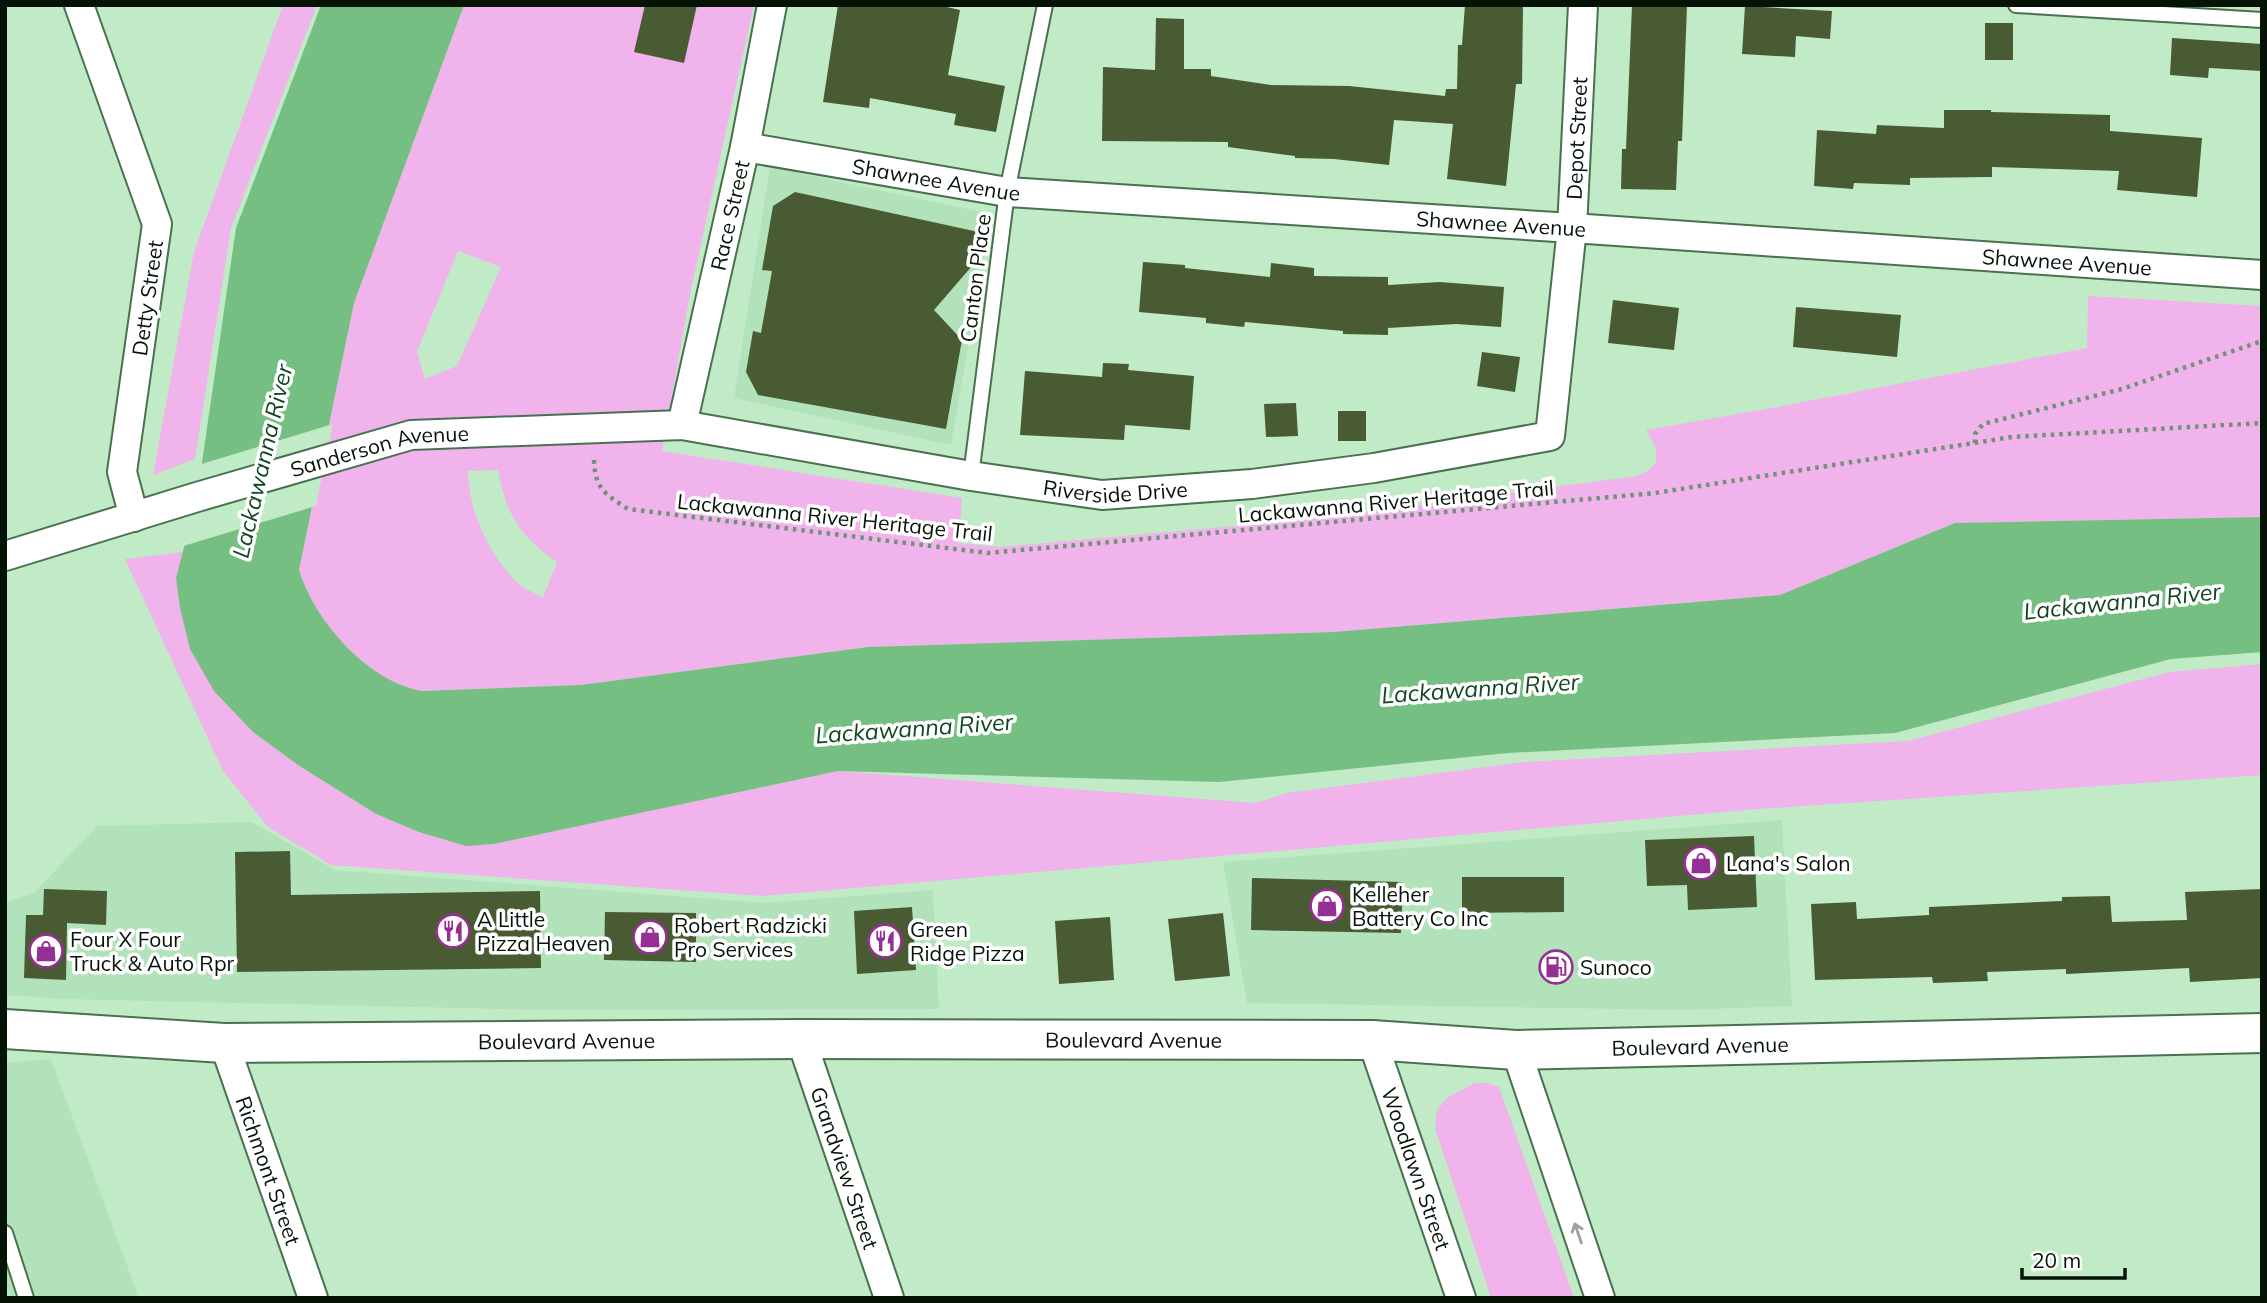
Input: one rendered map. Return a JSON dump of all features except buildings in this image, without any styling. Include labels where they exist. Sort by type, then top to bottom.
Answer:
[{"type":"street","name":"Detty Street","points":[[79,5],[157,224],[122,472],[134,517]]},
{"type":"street","name":"Race Street","points":[[682,425],[746,147],[772,5]]},
{"type":"street","name":"Depot Street","points":[[1549,436],[1572,228],[1583,5]]},
{"type":"street","name":"Shawnee Avenue","points":[[746,147],[1007,192],[2262,275]]},
{"type":"street","name":"Sanderson Avenue","points":[[5,556],[411,435],[682,425]]},
{"type":"street","name":"Riverside Drive","points":[[682,425],[971,476],[1102,495],[1252,484],[1374,468],[1549,436]]},
{"type":"street","name":"Boulevard Avenue","points":[[5,1029],[224,1044],[800,1039],[1372,1040],[1516,1050],[2260,1040]]},
{"type":"street","name":"Grandview Street","points":[[800,1039],[889,1298]]},
{"type":"street","name":"Woodlawn Street","points":[[1372,1040],[1461,1298]]},
{"type":"street","name":"Richmont Street","points":[[224,1044],[313,1298]]},
{"type":"street","points":[[1516,1050],[1600,1298]]},
{"type":"lane","name":"Canton Place","points":[[971,476],[1007,192],[1045,5]]},
{"type":"lane","points":[[2016,5],[2262,20]]},
{"type":"lane","points":[[5,1233],[26,1298]]},
{"type":"path","points":[[1975,443],[1975,434],[1983,424],[2122,389],[2262,341]]},
{"type":"path","name":"Lackawanna River Heritage Trail","points":[[593,428],[595,479],[609,497],[628,509],[988,553],[1655,494],[2012,436],[2262,423]]},
{"type":"shaded area","points":[[283,5],[317,5],[231,228],[195,459],[153,475],[194,252]]},
{"type":"shaded area","points":[[464,5],[754,5],[690,294],[662,451],[962,498],[959,543],[1000,547],[1314,519],[1637,476],[1656,463],[1656,448],[1646,430],[2087,348],[2088,296],[2262,306],[2262,517],[1955,523],[1780,595],[1334,632],[868,647],[581,685],[422,691],[382,675],[346,646],[317,609],[299,570],[354,303]],"holes":[[[458,251],[501,267],[457,366],[425,379],[417,352]],[[498,470],[505,500],[517,523],[533,543],[557,562],[543,598],[522,586],[508,573],[490,547],[476,517],[468,471]]]},
{"type":"shaded area","points":[[770,167],[991,214],[951,445],[734,398]]},
{"type":"shaded area","points":[[183,552],[176,578],[253,732],[298,765],[376,814],[419,832],[494,844],[838,771],[1256,803],[1287,793],[1524,762],[1908,741],[2170,672],[2262,664],[2262,775],[1758,809],[763,896],[331,865],[268,827],[223,771],[125,559]]},
{"type":"shaded area","points":[[1782,820],[1792,1006],[1683,1010],[1247,1003],[1223,862]]},
{"type":"shaded area","points":[[252,822],[335,870],[765,903],[933,890],[939,1009],[543,1010],[64,999],[5,995],[5,903],[34,893],[97,826]]},
{"type":"shaded area","points":[[51,1059],[138,1295],[132,1298],[10,1298],[5,1280],[5,1063]]},
{"type":"shaded area","points":[[1475,1083],[1499,1087],[1574,1298],[1491,1298],[1435,1128],[1437,1110],[1447,1098]]},
{"type":"water","name":"Lackawanna River","points":[[321,5],[464,5],[354,303],[299,570],[317,609],[346,646],[363,662],[402,685],[422,691],[581,685],[868,647],[1334,632],[1780,595],[1955,523],[2262,517],[2262,652],[2171,659],[1895,733],[1508,753],[1219,782],[838,771],[494,844],[466,846],[419,832],[376,814],[298,765],[253,732],[214,691],[190,649],[176,578],[197,497],[236,228]]},
{"type":"pier","points":[[333,424],[316,506],[180,547],[198,465]]},
{"type":"place","name":"Lana's Salon","points":[[1701,863]]},
{"type":"place","name":"Kelleher Battery Co Inc","points":[[1327,906]]},
{"type":"place","name":"A Little Pizza Heaven","points":[[453,931]]},
{"type":"place","name":"Robert Radzicki Pro Services","points":[[650,937]]},
{"type":"place","name":"Green Ridge Pizza","points":[[885,941]]},
{"type":"place","name":"Four X Four Truck & Auto Rpr","points":[[46,951]]},
{"type":"place","name":"Sunoco","points":[[1556,967]]}]
